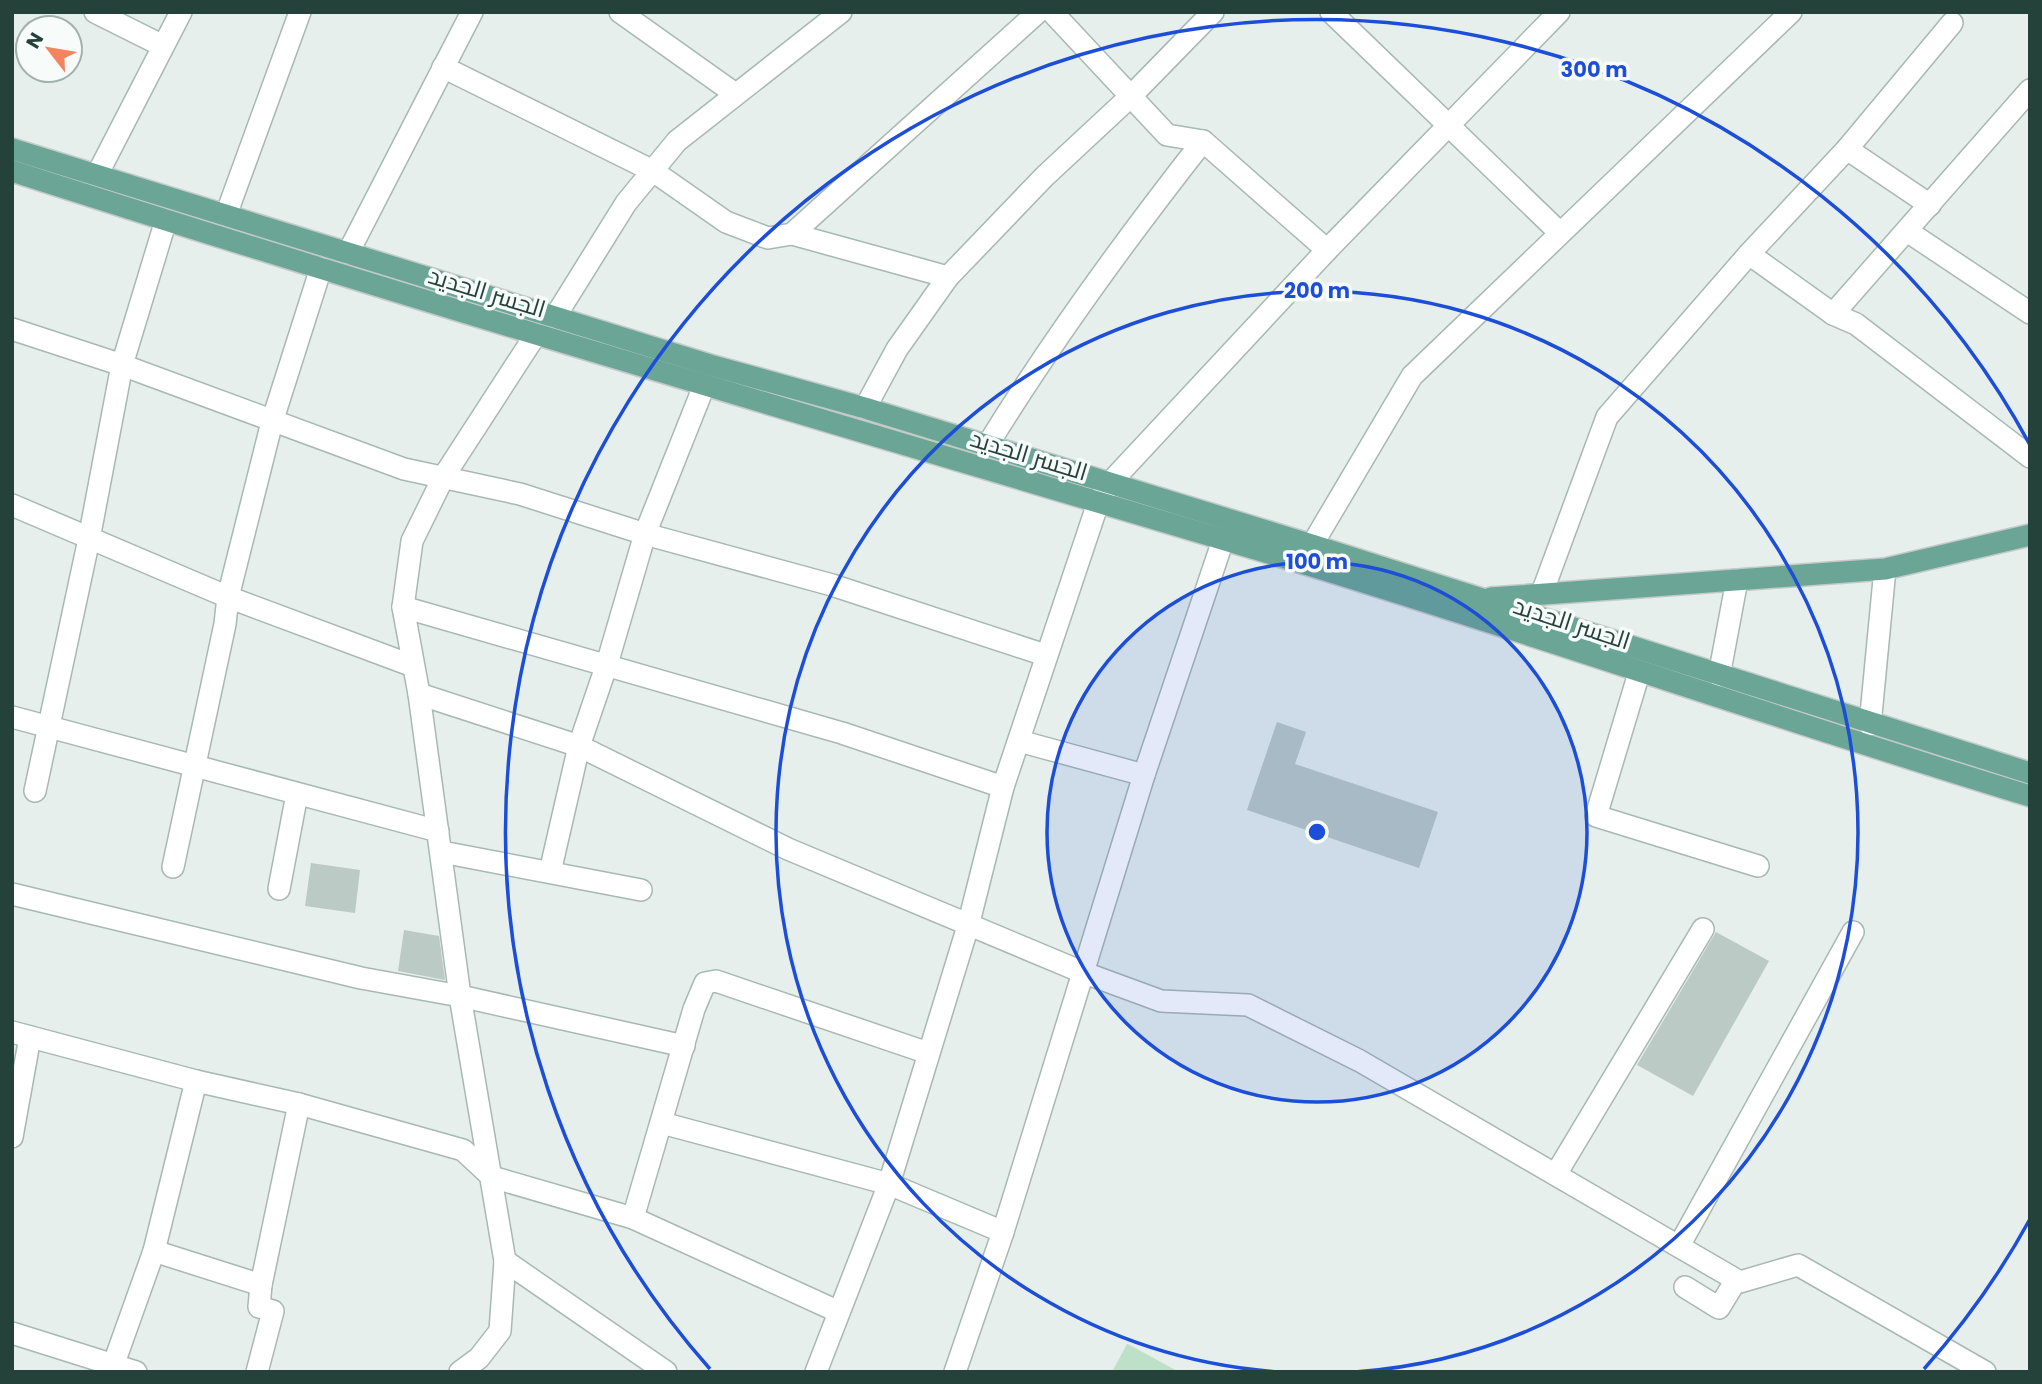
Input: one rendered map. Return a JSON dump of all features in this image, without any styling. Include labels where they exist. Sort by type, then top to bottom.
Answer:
[{"type":"main road","name":"الجسر الجديد","points":[[12,149],[710,365],[865,408],[1312,545],[1870,725],[2030,773]]},
{"type":"main road","name":"الجسر الجديد","points":[[12,171],[704,386],[1223,540],[2030,796]]},
{"type":"main road","points":[[1482,599],[1885,569],[2030,535]]},
{"type":"street","points":[[95,12],[163,46]]},
{"type":"street","points":[[97,175],[181,12]]},
{"type":"street","points":[[226,215],[300,12]]},
{"type":"street","points":[[348,253],[472,12]]},
{"type":"street","points":[[620,12],[734,93]]},
{"type":"street","points":[[555,317],[626,203],[677,141],[734,93],[841,12]]},
{"type":"street","points":[[792,233],[1038,12]]},
{"type":"street","points":[[1052,12],[1167,135],[1203,141],[1327,250]]},
{"type":"street","points":[[865,408],[897,349],[948,277],[1045,176],[1131,96],[1213,12]]},
{"type":"street","points":[[1331,12],[1559,232]]},
{"type":"street","points":[[816,1372],[889,1184],[968,926],[1003,788],[1045,655],[1098,503],[1109,484],[1327,250],[1559,12]]},
{"type":"street","points":[[1312,545],[1412,376],[1791,12]]},
{"type":"street","points":[[1542,593],[1607,417],[1749,254],[1847,149],[1952,23]]},
{"type":"street","points":[[443,68],[653,172],[726,222],[768,238],[792,233],[948,277]]},
{"type":"street","points":[[1833,314],[2030,90]]},
{"type":"street","points":[[987,446],[1026,383],[1158,197],[1203,141]]},
{"type":"street","points":[[1847,149],[1930,205]]},
{"type":"street","points":[[35,791],[89,539],[122,365],[166,220]]},
{"type":"street","points":[[1907,231],[2030,313]]},
{"type":"street","points":[[1749,254],[1833,314],[1856,324],[2030,457]]},
{"type":"street","points":[[173,867],[225,624],[228,597],[272,422],[321,268]]},
{"type":"street","points":[[12,329],[122,365],[404,469],[520,494],[645,534],[832,585],[1045,655]]},
{"type":"street","points":[[460,1372],[479,1358],[500,1331],[505,1261],[460,996],[419,694],[403,607],[412,541],[444,476],[536,334]]},
{"type":"street","points":[[550,872],[579,746],[607,664],[645,534],[704,386]]},
{"type":"street","points":[[12,505],[228,597],[413,666]]},
{"type":"street","points":[[955,1372],[1003,1232],[1144,775],[1223,540]]},
{"type":"street","points":[[1870,725],[1885,569]]},
{"type":"street","points":[[1719,676],[1737,580]]},
{"type":"street","points":[[403,607],[842,733],[1003,788]]},
{"type":"street","points":[[1639,673],[1595,816],[1758,866]]},
{"type":"street","points":[[419,694],[579,746],[788,849],[1082,972],[1161,1001],[1248,1005],[1360,1061],[1735,1280],[1740,1282],[1798,1265],[1985,1372]]},
{"type":"street","points":[[12,718],[47,725],[297,794],[440,841],[550,872],[641,890]]},
{"type":"street","points":[[1018,741],[1144,775]]},
{"type":"street","points":[[279,889],[297,794]]},
{"type":"street","points":[[12,894],[347,975],[460,996],[684,1046]]},
{"type":"street","points":[[1556,1174],[1703,929]]},
{"type":"street","points":[[1679,1246],[1853,932]]},
{"type":"street","points":[[633,1217],[700,992],[705,983],[716,981],[928,1053]]},
{"type":"street","points":[[12,1137],[21,1035],[196,1081],[299,1104],[463,1150],[492,1177],[633,1217],[839,1312]]},
{"type":"street","points":[[114,1363],[154,1251],[196,1081]]},
{"type":"street","points":[[257,1372],[273,1311],[258,1307],[261,1285],[299,1104]]},
{"type":"street","points":[[662,1124],[889,1184],[1003,1232]]},
{"type":"street","points":[[154,1251],[261,1285]]},
{"type":"street","points":[[505,1261],[666,1372]]},
{"type":"street","points":[[1685,1287],[1719,1308],[1735,1280]]},
{"type":"street","points":[[12,1333],[136,1372]]},
{"type":"green space","points":[[1128,1344],[1179,1372],[1112,1372]]},
{"type":"building","points":[[1277,722],[1306,732],[1295,764],[1438,812],[1419,868],[1247,810]]},
{"type":"building","points":[[311,863],[360,870],[355,913],[305,906]]},
{"type":"building","points":[[404,930],[439,936],[445,980],[398,971]]},
{"type":"building","points":[[1716,932],[1769,961],[1693,1096],[1637,1065]]}]
